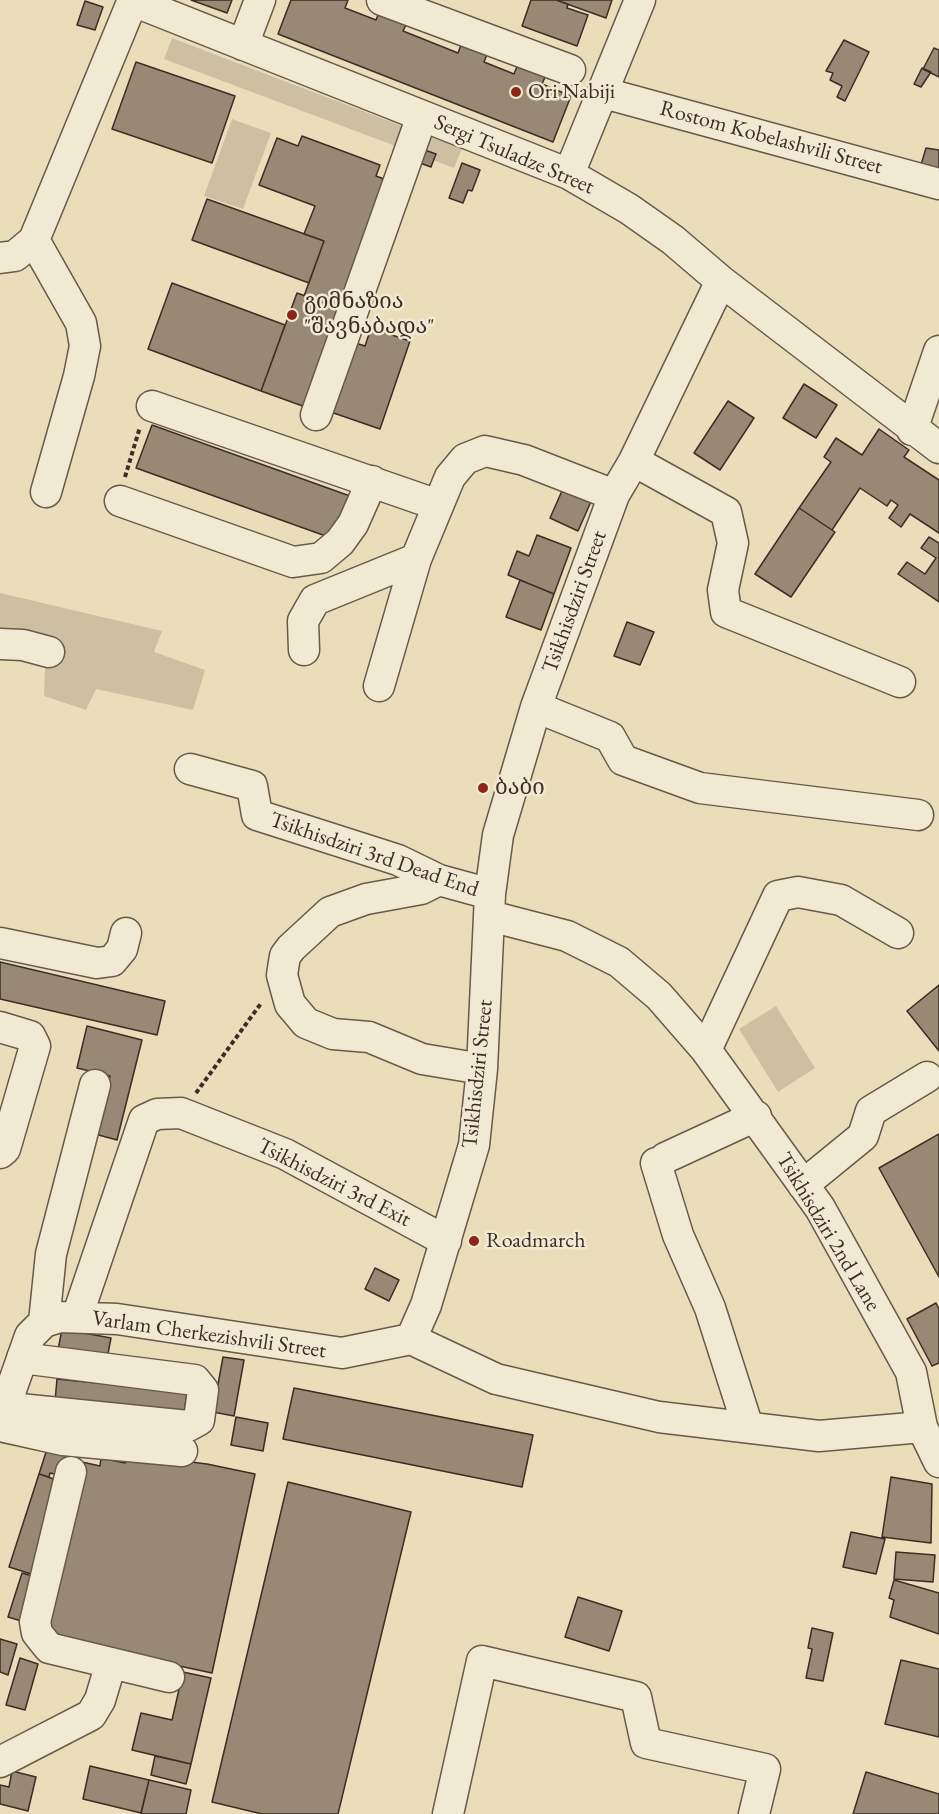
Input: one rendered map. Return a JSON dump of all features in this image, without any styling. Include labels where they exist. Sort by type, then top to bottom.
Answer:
[{"type":"street","points":[[243,45],[260,0]]},
{"type":"street","points":[[382,0],[570,69]]},
{"type":"street","points":[[569,174],[604,93],[640,0]]},
{"type":"street","points":[[0,258],[15,256],[34,240],[133,1]]},
{"type":"street","name":"Sergi Tsuladze Street","points":[[133,1],[569,174],[638,215],[673,240],[912,430],[939,448]]},
{"type":"street","name":"Rostom Kobelashvili Street","points":[[604,93],[939,184]]},
{"type":"street","points":[[316,415],[422,116]]},
{"type":"street","points":[[34,240],[81,323],[85,346],[80,375],[46,492]]},
{"type":"street","name":"Tsikhisdziri Street","points":[[411,1339],[426,1305],[474,1144],[482,1069],[490,905],[498,835],[536,707],[614,495],[634,461],[721,280]]},
{"type":"street","points":[[912,430],[939,351]]},
{"type":"street","points":[[152,406],[438,505]]},
{"type":"street","points":[[379,686],[416,559],[450,477],[465,459],[485,451],[524,460],[614,495]]},
{"type":"street","points":[[634,461],[726,512],[733,543],[723,590],[726,612],[900,682]]},
{"type":"street","points":[[120,501],[293,562],[321,558],[340,542],[353,524],[372,482]]},
{"type":"street","points":[[304,650],[303,621],[315,600],[416,559]]},
{"type":"street","points":[[0,644],[23,645],[49,652]]},
{"type":"street","points":[[536,707],[610,737],[623,760],[700,788],[918,815]]},
{"type":"street","name":"Tsikhisdziri 3rd Dead End","points":[[190,769],[252,786],[257,815],[398,860],[490,905]]},
{"type":"street","points":[[439,880],[421,889],[366,899],[330,912],[291,948],[285,957],[282,975],[290,1004],[306,1023],[333,1034],[369,1037],[422,1059],[482,1069]]},
{"type":"street","points":[[706,1050],[778,896],[798,892],[841,900],[898,933]]},
{"type":"street","name":"Tsikhisdziri 2nd Lane","points":[[490,905],[567,936],[619,962],[659,996],[706,1050],[756,1116],[820,1208],[911,1372],[922,1427]]},
{"type":"street","points":[[0,943],[97,963],[112,961],[122,949],[126,933]]},
{"type":"street","points":[[0,1027],[30,1036],[35,1046],[5,1149],[0,1153]]},
{"type":"street","points":[[803,1185],[863,1136],[871,1111],[927,1077]]},
{"type":"street","points":[[1,1415],[13,1365],[30,1336],[44,1322],[51,1254],[95,1085]]},
{"type":"street","name":"Tsikhisdziri 3rd Exit","points":[[77,1317],[144,1120],[158,1114],[181,1113],[285,1154],[446,1241]]},
{"type":"street","points":[[748,1427],[710,1308],[678,1234],[661,1161],[756,1116]]},
{"type":"street","name":"Varlam Cherkezishvili Street","points":[[44,1322],[60,1317],[117,1319],[342,1353],[411,1339]]},
{"type":"street","points":[[411,1339],[496,1379],[659,1417],[819,1436],[922,1427]]},
{"type":"street","points":[[1,1415],[188,1426],[199,1420],[202,1390],[195,1380],[13,1365]]},
{"type":"street","points":[[922,1427],[939,1400]]},
{"type":"street","points":[[1,1415],[63,1440],[182,1451]]},
{"type":"street","points":[[922,1427],[939,1462]]},
{"type":"street","points":[[71,1472],[34,1622],[37,1634],[49,1648],[169,1677]]},
{"type":"street","points":[[448,1814],[482,1661],[636,1697],[646,1743],[765,1769],[754,1814]]},
{"type":"street","points":[[0,1762],[90,1715],[100,1700],[111,1663]]},
{"type":"path","points":[[120,501],[128,462],[141,422],[152,406]]},
{"type":"path","points":[[181,1113],[282,975]]},
{"type":"shaded area","points":[[172,38],[462,149],[454,168],[164,59]]},
{"type":"shaded area","points":[[232,119],[271,133],[243,209],[204,196]]},
{"type":"shaded area","points":[[0,593],[162,631],[154,652],[205,670],[193,710],[96,689],[86,710],[44,696],[46,646],[0,634]]},
{"type":"shaded area","points":[[776,1006],[815,1068],[778,1092],[739,1029]]},
{"type":"building","points":[[191,0],[232,0],[227,13]]},
{"type":"building","points":[[291,0],[348,0],[345,8],[376,20],[380,10],[408,21],[403,31],[458,53],[462,42],[488,52],[484,62],[514,74],[518,64],[546,75],[542,84],[571,96],[553,142],[278,34]]},
{"type":"building","points":[[531,0],[556,0],[568,4],[567,8],[588,15],[577,46],[522,26]]},
{"type":"building","points":[[556,0],[612,0],[606,18]]},
{"type":"building","points":[[85,1],[103,7],[95,30],[77,25]]},
{"type":"building","points":[[844,40],[869,52],[845,101],[837,97],[842,86],[830,80],[833,73],[826,71]]},
{"type":"building","points":[[934,48],[939,50],[939,77],[923,69]]},
{"type":"building","points":[[136,62],[235,96],[212,163],[112,129]]},
{"type":"building","points":[[922,68],[931,72],[921,87],[914,84]]},
{"type":"building","points":[[302,136],[380,165],[376,176],[395,183],[347,311],[304,296],[324,241],[304,234],[315,206],[259,185],[277,138],[298,146]]},
{"type":"building","points":[[926,148],[939,150],[939,173],[920,168]]},
{"type":"building","points":[[422,149],[436,154],[431,167],[417,162]]},
{"type":"building","points":[[462,163],[480,170],[472,191],[468,190],[463,203],[449,198]]},
{"type":"building","points":[[207,199],[324,241],[309,283],[192,240]]},
{"type":"building","points":[[172,283],[285,325],[261,391],[148,349]]},
{"type":"building","points":[[297,293],[347,311],[311,409],[261,391]]},
{"type":"building","points":[[371,328],[410,341],[380,429],[322,409],[346,340],[365,346]]},
{"type":"building","points":[[804,384],[837,405],[816,438],[783,418]]},
{"type":"building","points":[[728,401],[754,418],[720,470],[694,453]]},
{"type":"building","points":[[152,425],[350,496],[334,539],[136,468]]},
{"type":"building","points":[[879,429],[909,450],[904,457],[939,480],[939,533],[910,514],[901,527],[889,518],[898,505],[891,500],[887,506],[860,488],[832,530],[799,508],[831,462],[824,457],[836,438],[862,455]]},
{"type":"building","points":[[565,484],[593,497],[578,531],[550,518]]},
{"type":"building","points":[[799,508],[835,532],[791,597],[755,574]]},
{"type":"building","points":[[537,535],[571,548],[554,594],[508,575],[517,551],[529,556]]},
{"type":"building","points":[[929,537],[939,543],[939,602],[898,574],[907,562],[925,574],[936,558],[921,548]]},
{"type":"building","points":[[520,580],[554,594],[541,630],[506,617]]},
{"type":"building","points":[[627,622],[654,632],[640,665],[614,656]]},
{"type":"building","points":[[0,962],[165,1001],[157,1035],[0,999]]},
{"type":"building","points":[[939,985],[939,1051],[907,1011]]},
{"type":"building","points":[[87,1026],[142,1040],[117,1140],[95,1134],[110,1076],[77,1068]]},
{"type":"building","points":[[939,1134],[939,1277],[879,1168]]},
{"type":"building","points":[[375,1268],[399,1280],[389,1301],[365,1289]]},
{"type":"building","points":[[936,1303],[939,1309],[939,1363],[932,1366],[907,1319]]},
{"type":"building","points":[[62,1329],[111,1338],[107,1359],[58,1350]]},
{"type":"building","points":[[223,1357],[244,1360],[234,1416],[213,1412]]},
{"type":"building","points":[[57,1379],[187,1392],[184,1414],[55,1401]]},
{"type":"building","points":[[294,1388],[533,1435],[522,1487],[283,1439]]},
{"type":"building","points":[[236,1417],[268,1423],[263,1451],[231,1445]]},
{"type":"building","points":[[47,1449],[69,1454],[62,1476],[50,1473],[49,1477],[39,1474]]},
{"type":"building","points":[[127,1454],[207,1464],[255,1474],[212,1673],[44,1637],[82,1462],[100,1466],[101,1458],[125,1463]]},
{"type":"building","points":[[39,1474],[63,1482],[41,1577],[9,1567]]},
{"type":"building","points":[[891,1477],[932,1484],[931,1543],[882,1537]]},
{"type":"building","points":[[288,1482],[411,1512],[338,1814],[262,1814],[212,1802]]},
{"type":"building","points":[[851,1532],[885,1539],[876,1574],[843,1567]]},
{"type":"building","points":[[896,1552],[935,1555],[933,1582],[894,1579]]},
{"type":"building","points":[[22,1573],[42,1579],[28,1623],[8,1617]]},
{"type":"building","points":[[894,1580],[939,1593],[939,1634],[890,1617],[894,1600],[889,1598]]},
{"type":"building","points":[[578,1597],[622,1611],[609,1651],[565,1637]]},
{"type":"building","points":[[812,1628],[833,1633],[823,1681],[806,1678],[812,1649],[808,1648]]},
{"type":"building","points":[[0,1639],[17,1644],[8,1675],[0,1672]]},
{"type":"building","points":[[20,1658],[38,1664],[25,1710],[6,1705]]},
{"type":"building","points":[[901,1660],[939,1669],[939,1737],[885,1724]]},
{"type":"building","points":[[183,1672],[211,1678],[191,1764],[132,1750],[141,1713],[172,1720]]},
{"type":"building","points":[[155,1756],[191,1764],[186,1784],[151,1775]]},
{"type":"building","points":[[90,1766],[149,1780],[141,1813],[83,1799]]},
{"type":"building","points":[[12,1771],[36,1777],[28,1811],[0,1804],[0,1785],[9,1787]]},
{"type":"building","points":[[866,1772],[939,1794],[939,1814],[853,1814]]},
{"type":"building","points":[[149,1780],[191,1790],[186,1814],[141,1814]]},
{"type":"place","name":"Ori Nabiji","points":[[516,92]]},
{"type":"place","name":"გიმნაზია \"შავნაბადა\"","points":[[292,315]]},
{"type":"place","name":"ბაბი","points":[[483,788]]},
{"type":"place","name":"Roadmarch","points":[[474,1241]]}]
